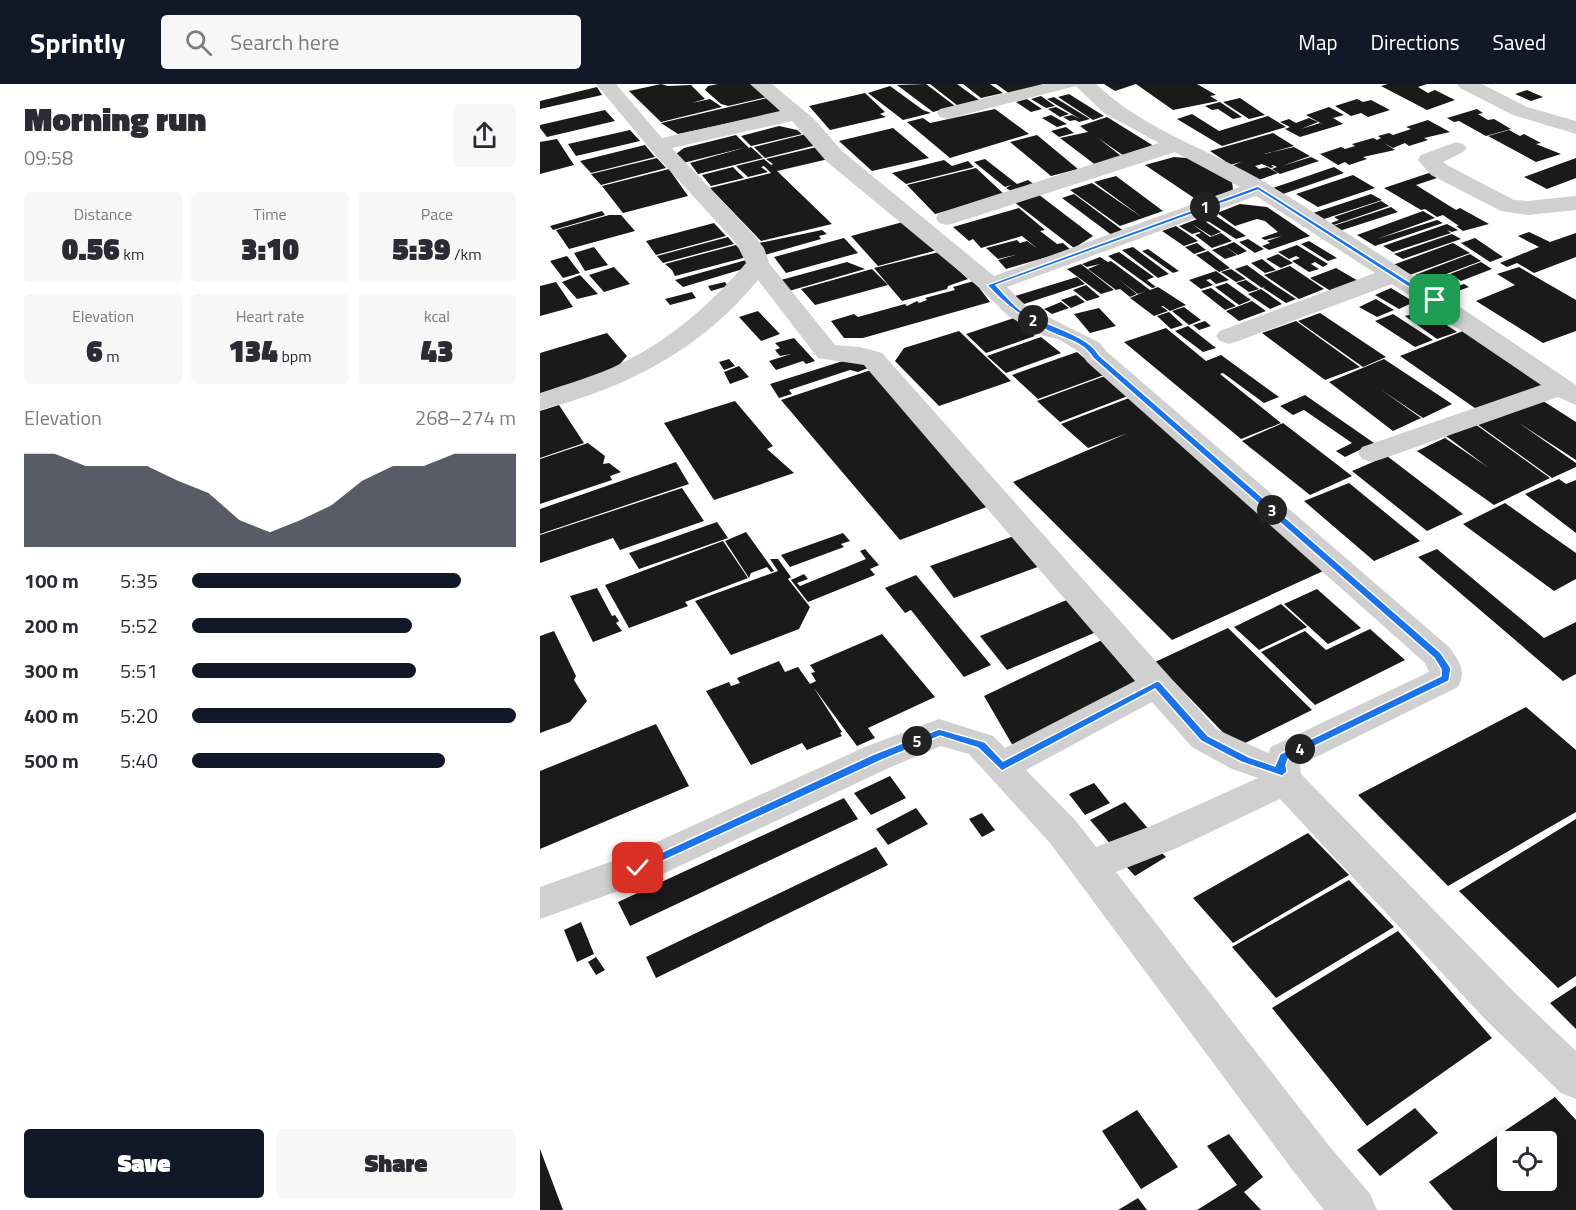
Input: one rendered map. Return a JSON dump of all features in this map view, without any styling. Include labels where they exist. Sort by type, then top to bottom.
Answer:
[{"type":"street","points":[[606,84],[657,145],[744,238],[752,248],[758,264],[826,352],[873,360],[1204,738],[1283,777],[1501,1007],[1576,1079]]},
{"type":"street","points":[[760,84],[807,123],[834,156],[991,285],[1017,310],[1051,330],[1069,335],[1091,348],[1096,356],[1443,662],[1448,674],[1446,678],[1284,757],[1280,765],[1283,777]]},
{"type":"street","points":[[947,112],[1068,84]]},
{"type":"street","points":[[1085,84],[1112,109],[1258,188],[1394,275],[1569,392]]},
{"type":"street","points":[[1467,84],[1520,111],[1576,128]]},
{"type":"street","points":[[657,145],[795,114]]},
{"type":"street","points":[[947,218],[1087,175],[1177,144]]},
{"type":"street","points":[[1456,148],[1429,160],[1439,170],[1501,203],[1528,208],[1576,202]]},
{"type":"street","points":[[991,285],[1258,188]]},
{"type":"street","points":[[540,402],[632,369],[666,348],[720,308],[758,264]]},
{"type":"street","points":[[1229,336],[1394,275]]},
{"type":"street","points":[[1372,453],[1569,392]]},
{"type":"street","points":[[1002,766],[1157,684]]},
{"type":"street","points":[[540,903],[638,868],[878,757],[939,732],[981,745],[1063,832],[1310,1157],[1354,1210]]},
{"type":"street","points":[[1089,866],[1164,837],[1283,777]]},
{"type":"building","points":[[661,84],[691,85],[705,99],[692,103],[710,99],[722,107],[661,122],[629,91]]},
{"type":"building","points":[[770,84],[780,94],[728,106],[721,104],[705,90],[708,86]]},
{"type":"building","points":[[926,84],[955,106],[933,112],[897,85]]},
{"type":"building","points":[[930,84],[957,84],[979,100],[958,106]]},
{"type":"building","points":[[963,84],[990,84],[1003,93],[981,98]]},
{"type":"building","points":[[996,84],[1044,84],[1010,94]]},
{"type":"building","points":[[1104,84],[1136,84],[1115,91]]},
{"type":"building","points":[[1136,84],[1197,84],[1216,95],[1210,96],[1218,101],[1173,110]]},
{"type":"building","points":[[1427,84],[1418,87],[1428,93],[1435,90],[1455,100],[1427,110],[1381,86]]},
{"type":"building","points":[[890,86],[923,110],[931,113],[903,120],[868,93]]},
{"type":"building","points":[[597,87],[602,95],[540,109],[540,101]]},
{"type":"building","points":[[1527,90],[1543,97],[1531,101],[1515,94]]},
{"type":"building","points":[[865,93],[885,112],[880,114],[886,117],[830,130],[809,106]]},
{"type":"building","points":[[1069,94],[1104,116],[1093,120],[1058,97]]},
{"type":"building","points":[[780,95],[790,110],[678,134],[661,123]]},
{"type":"building","points":[[1041,96],[1055,106],[1046,108],[1031,99]]},
{"type":"building","points":[[1054,97],[1090,119],[1079,122],[1063,117],[1072,115],[1080,119],[1047,99]]},
{"type":"building","points":[[1240,98],[1265,115],[1249,119],[1223,102]]},
{"type":"building","points":[[1027,99],[1042,109],[1031,112],[1016,102]]},
{"type":"building","points":[[1357,99],[1363,102],[1371,100],[1390,110],[1368,117],[1361,113],[1351,116],[1335,106]]},
{"type":"building","points":[[1220,102],[1242,117],[1233,119],[1218,109],[1212,110],[1205,106]]},
{"type":"building","points":[[1056,107],[1069,114],[1060,117],[1048,109]]},
{"type":"building","points":[[1329,107],[1344,115],[1333,118],[1343,124],[1300,137],[1285,129],[1290,127],[1280,122],[1289,119],[1296,123],[1309,118],[1318,122],[1301,129],[1320,123],[1324,125],[1306,115]]},
{"type":"building","points":[[995,109],[1029,134],[950,158],[907,122],[923,118],[930,123]]},
{"type":"building","points":[[1477,109],[1483,113],[1478,114],[1488,120],[1494,119],[1511,129],[1486,136],[1459,121],[1454,122],[1447,118]]},
{"type":"building","points":[[605,110],[615,121],[547,137],[540,128],[540,125]]},
{"type":"building","points":[[1192,114],[1219,131],[1268,116],[1286,127],[1222,146],[1177,119]]},
{"type":"building","points":[[1051,115],[1067,124],[1057,127],[1042,118]]},
{"type":"building","points":[[1107,117],[1157,148],[1127,158],[1098,138],[1125,159],[1097,166],[1060,138],[1088,132],[1080,126]]},
{"type":"building","points":[[1428,120],[1450,132],[1424,138],[1428,140],[1409,146],[1405,143],[1393,148],[1384,143],[1395,150],[1363,157],[1367,159],[1349,165],[1345,162],[1338,165],[1320,154],[1341,147],[1345,149],[1355,146],[1352,144],[1373,138],[1377,140],[1381,138],[1378,136],[1389,133],[1393,135],[1411,129],[1406,127]]},
{"type":"building","points":[[779,126],[797,130],[802,134],[751,146],[741,136]]},
{"type":"building","points":[[1066,127],[1074,133],[1059,137],[1051,131]]},
{"type":"building","points":[[893,128],[929,158],[872,171],[839,141]]},
{"type":"building","points":[[630,130],[640,141],[576,156],[568,144]]},
{"type":"building","points":[[1509,130],[1520,136],[1524,134],[1541,143],[1536,144],[1561,154],[1536,162],[1488,136]]},
{"type":"building","points":[[814,132],[825,143],[765,158],[754,147]]},
{"type":"building","points":[[1273,133],[1294,146],[1264,154],[1294,147],[1310,156],[1282,166],[1311,157],[1319,161],[1280,174],[1272,169],[1277,167],[1273,165],[1271,165],[1274,167],[1271,168],[1262,164],[1255,166],[1259,169],[1267,167],[1278,173],[1256,181],[1231,166],[1241,162],[1226,166],[1220,162],[1225,161],[1210,151]]},
{"type":"building","points":[[736,135],[763,158],[698,174],[690,163],[747,147],[683,163],[676,154],[684,148]]},
{"type":"building","points":[[1037,135],[1078,169],[1051,176],[1010,142]]},
{"type":"building","points":[[557,139],[574,165],[540,174],[540,142]]},
{"type":"building","points":[[645,145],[655,157],[591,173],[580,161]]},
{"type":"building","points":[[825,145],[837,157],[777,171],[832,224],[761,241],[710,188],[771,173],[764,166],[761,167],[768,172],[748,177],[736,166],[764,159],[771,165],[773,164],[766,159]]},
{"type":"building","points":[[1174,157],[1199,159],[1232,181],[1233,190],[1200,202],[1145,165]]},
{"type":"building","points":[[657,158],[666,168],[601,185],[591,174]]},
{"type":"building","points":[[1576,158],[1576,178],[1547,189],[1524,177]]},
{"type":"building","points":[[985,159],[1017,184],[1028,180],[1038,187],[1016,194],[1006,188],[1011,185],[1005,187],[974,162]]},
{"type":"building","points":[[944,160],[952,166],[968,161],[974,167],[906,184],[892,173]]},
{"type":"building","points":[[733,167],[744,178],[711,186],[702,175]]},
{"type":"building","points":[[1334,167],[1344,173],[1280,195],[1270,189]]},
{"type":"building","points":[[976,168],[1006,196],[935,214],[907,185]]},
{"type":"building","points":[[669,169],[688,196],[623,213],[602,186]]},
{"type":"building","points":[[1429,173],[1437,178],[1416,185],[1456,210],[1460,208],[1489,224],[1463,231],[1443,215],[1437,217],[1425,209],[1421,210],[1384,188]]},
{"type":"building","points":[[1353,175],[1375,188],[1318,207],[1296,194]]},
{"type":"building","points":[[1116,176],[1163,211],[1143,218],[1094,182]]},
{"type":"building","points":[[1092,183],[1143,218],[1120,226],[1070,190]]},
{"type":"building","points":[[1038,194],[1093,236],[1074,248],[1014,202]]},
{"type":"building","points":[[1074,194],[1125,232],[1113,236],[1062,198]]},
{"type":"building","points":[[1371,194],[1382,200],[1318,221],[1307,215]]},
{"type":"building","points":[[1381,201],[1389,206],[1334,225],[1331,223],[1339,220],[1334,217]]},
{"type":"building","points":[[1240,204],[1267,207],[1310,236],[1269,250],[1262,246],[1270,243],[1267,241],[1282,236],[1265,240],[1261,238],[1278,232],[1265,221],[1257,219],[1235,226],[1217,213]]},
{"type":"building","points":[[1391,207],[1398,212],[1333,233],[1327,228]]},
{"type":"building","points":[[1019,208],[1045,230],[1040,231],[1057,244],[1063,243],[1071,250],[1006,269],[998,260],[1019,254],[998,259],[986,248],[1017,240],[1020,243],[1027,241],[1038,249],[1022,236],[981,248],[973,239],[969,241],[953,227]]},
{"type":"building","points":[[602,211],[605,215],[553,230],[550,226]]},
{"type":"building","points":[[1423,211],[1435,218],[1377,239],[1437,220],[1443,223],[1375,246],[1357,235]]},
{"type":"building","points":[[1213,214],[1246,236],[1236,239],[1203,218]]},
{"type":"building","points":[[609,215],[621,215],[635,231],[569,249],[556,230]]},
{"type":"building","points":[[1200,218],[1221,232],[1211,236],[1192,224],[1210,237],[1221,233],[1232,241],[1212,248],[1195,235],[1201,233],[1192,234],[1179,226]]},
{"type":"building","points":[[914,219],[945,248],[878,266],[851,236]]},
{"type":"building","points":[[714,223],[726,236],[656,255],[646,241]]},
{"type":"building","points":[[1447,224],[1458,230],[1452,232],[1447,230],[1451,233],[1393,252],[1383,246]]},
{"type":"building","points":[[1176,226],[1198,241],[1184,246],[1162,231]]},
{"type":"building","points":[[822,230],[827,234],[819,236],[821,239],[761,256],[759,243]]},
{"type":"building","points":[[1529,232],[1550,242],[1576,233],[1576,257],[1534,273],[1517,263],[1507,267],[1500,263],[1539,247],[1518,236]]},
{"type":"building","points":[[1452,234],[1461,239],[1403,259],[1394,254]]},
{"type":"building","points":[[728,237],[734,244],[663,263],[657,256]]},
{"type":"building","points":[[844,238],[858,253],[786,273],[774,257]]},
{"type":"building","points":[[1475,238],[1503,257],[1490,262],[1461,243]]},
{"type":"building","points":[[1248,239],[1264,249],[1255,253],[1239,242]]},
{"type":"building","points":[[1309,241],[1337,258],[1328,261],[1301,244]]},
{"type":"building","points":[[1234,242],[1247,251],[1238,255],[1224,246]]},
{"type":"building","points":[[1197,243],[1206,250],[1194,254],[1185,247]]},
{"type":"building","points":[[1453,243],[1470,253],[1407,276],[1390,266]]},
{"type":"building","points":[[736,245],[747,257],[675,276],[665,264]]},
{"type":"building","points":[[1297,245],[1328,264],[1323,267],[1315,262],[1311,264],[1319,269],[1309,272],[1292,261],[1300,258],[1296,256],[1289,259],[1278,252]]},
{"type":"building","points":[[1224,246],[1237,255],[1225,259],[1212,250]]},
{"type":"building","points":[[594,247],[608,265],[585,271],[574,253]]},
{"type":"building","points":[[1133,247],[1169,274],[1158,278],[1122,250]]},
{"type":"building","points":[[1148,249],[1179,271],[1173,273],[1142,251]]},
{"type":"building","points":[[1208,251],[1230,268],[1219,272],[1196,255]]},
{"type":"building","points":[[939,252],[968,279],[948,286],[947,289],[902,301],[874,268]]},
{"type":"building","points":[[1119,252],[1154,277],[1147,280],[1156,287],[1152,288],[1108,256]]},
{"type":"building","points":[[1278,254],[1293,263],[1281,268],[1266,259]]},
{"type":"building","points":[[1470,254],[1481,261],[1425,282],[1415,275]]},
{"type":"building","points":[[567,256],[580,273],[563,278],[550,261]]},
{"type":"building","points":[[1100,257],[1108,262],[1111,261],[1150,290],[1158,287],[1186,305],[1170,311],[1161,306],[1168,311],[1154,316],[1130,298],[1146,291],[1138,294],[1118,279],[1137,294],[1130,297],[1120,289],[1116,290],[1088,269],[1100,264],[1087,267],[1082,264]]},
{"type":"building","points":[[1262,259],[1276,270],[1265,273],[1251,263]]},
{"type":"building","points":[[746,260],[753,266],[683,287],[675,280]]},
{"type":"building","points":[[847,262],[865,269],[789,291],[777,281]]},
{"type":"building","points":[[1481,262],[1492,269],[1461,281],[1450,274]]},
{"type":"building","points":[[1081,264],[1114,290],[1101,294],[1067,269]]},
{"type":"building","points":[[1247,265],[1296,299],[1286,303],[1263,288],[1265,286],[1262,288],[1235,269]]},
{"type":"building","points":[[1290,266],[1324,289],[1299,299],[1264,275]]},
{"type":"building","points":[[614,267],[630,284],[604,292],[589,275]]},
{"type":"building","points":[[1519,267],[1576,300],[1576,331],[1543,343],[1476,301],[1515,285],[1497,274]]},
{"type":"building","points":[[1336,268],[1360,282],[1334,293],[1310,278]]},
{"type":"building","points":[[872,269],[888,285],[815,305],[801,289]]},
{"type":"building","points":[[1231,269],[1246,279],[1236,282],[1221,272]]},
{"type":"building","points":[[1216,271],[1229,280],[1216,284],[1210,279],[1206,280],[1213,285],[1201,289],[1189,280]]},
{"type":"building","points":[[1449,274],[1458,280],[1427,292],[1417,286]]},
{"type":"building","points":[[580,275],[598,294],[577,299],[562,282]]},
{"type":"building","points":[[1077,277],[1085,284],[1024,304],[1015,296]]},
{"type":"building","points":[[1246,280],[1259,289],[1249,292],[1236,283]]},
{"type":"building","points":[[974,281],[990,302],[863,338],[844,338],[831,321],[854,314],[858,317],[905,304],[907,306],[917,301],[919,303],[927,300],[925,298],[955,290],[953,287]]},
{"type":"building","points":[[556,282],[573,307],[540,316],[540,286]]},
{"type":"building","points":[[725,282],[728,286],[711,291],[708,286]]},
{"type":"building","points":[[1227,283],[1251,300],[1239,305],[1215,287]]},
{"type":"building","points":[[1464,284],[1469,287],[1436,299],[1430,295]]},
{"type":"building","points":[[1086,285],[1100,297],[1087,301],[1073,290]]},
{"type":"building","points":[[1211,288],[1236,306],[1225,310],[1201,291]]},
{"type":"building","points":[[1391,288],[1414,302],[1399,309],[1375,295]]},
{"type":"building","points":[[1261,289],[1282,304],[1270,309],[1248,294]]},
{"type":"building","points":[[692,292],[696,298],[670,305],[665,299]]},
{"type":"building","points":[[1076,295],[1085,302],[1071,308],[1061,300]]},
{"type":"building","points":[[1376,299],[1394,310],[1377,317],[1359,307]]},
{"type":"building","points":[[1252,301],[1266,311],[1239,321],[1226,311]]},
{"type":"building","points":[[1061,302],[1069,308],[1052,314],[1044,309]]},
{"type":"building","points":[[1417,305],[1457,332],[1437,339],[1405,316],[1416,313],[1409,308]]},
{"type":"building","points":[[1184,307],[1201,320],[1189,325],[1172,311]]},
{"type":"building","points":[[1099,308],[1116,326],[1090,333],[1074,314]]},
{"type":"building","points":[[758,311],[780,334],[761,341],[739,317]]},
{"type":"building","points":[[1169,312],[1183,325],[1171,329],[1157,316]]},
{"type":"building","points":[[1320,313],[1386,357],[1363,367],[1298,321]]},
{"type":"building","points":[[1393,314],[1433,340],[1415,347],[1375,321]]},
{"type":"building","points":[[1014,318],[1035,336],[986,353],[966,334]]},
{"type":"building","points":[[1205,321],[1211,326],[1199,330],[1193,325]]},
{"type":"building","points":[[1296,321],[1360,367],[1325,380],[1262,333]]},
{"type":"building","points":[[1188,326],[1216,348],[1203,352],[1175,331]]},
{"type":"building","points":[[1166,328],[1206,361],[1221,355],[1279,397],[1264,403],[1223,373],[1220,374],[1281,423],[1241,439],[1124,342]]},
{"type":"building","points":[[959,331],[1011,381],[939,406],[895,361],[904,348]]},
{"type":"building","points":[[1463,331],[1546,385],[1482,413],[1400,356]]},
{"type":"building","points":[[607,333],[627,356],[614,371],[540,394],[540,353]]},
{"type":"building","points":[[1041,337],[1061,353],[1006,373],[987,356]]},
{"type":"building","points":[[794,338],[815,361],[806,364],[803,361],[776,370],[769,361],[791,354],[780,356],[775,350],[780,348],[775,343]]},
{"type":"building","points":[[1077,352],[1104,375],[1038,399],[1012,375]]},
{"type":"building","points":[[729,359],[735,366],[724,370],[719,362]]},
{"type":"building","points":[[1384,359],[1452,404],[1423,418],[1380,389],[1421,418],[1393,431],[1329,382]]},
{"type":"building","points":[[863,360],[868,368],[858,372],[850,370],[789,390],[792,394],[779,398],[770,384],[843,361]]},
{"type":"building","points":[[739,366],[749,377],[730,384],[724,372]]},
{"type":"building","points":[[871,370],[997,503],[900,540],[781,400]]},
{"type":"building","points":[[1105,376],[1128,396],[1060,422],[1037,401]]},
{"type":"building","points":[[1305,395],[1374,443],[1345,457],[1336,451],[1352,443],[1304,410],[1293,415],[1280,406]]},
{"type":"building","points":[[1129,398],[1332,567],[1172,640],[1013,482],[1128,433],[1088,448],[1061,424]]},
{"type":"building","points":[[1540,399],[1576,422],[1576,460],[1519,423],[1576,463],[1576,467],[1552,478],[1477,424]]},
{"type":"building","points":[[735,401],[773,446],[767,449],[794,473],[714,500],[664,423]]},
{"type":"building","points":[[559,405],[584,443],[540,458],[540,411]]},
{"type":"building","points":[[1283,423],[1352,476],[1310,495],[1242,441]]},
{"type":"building","points":[[1475,424],[1550,478],[1494,505],[1417,451],[1445,438],[1489,468],[1446,436]]},
{"type":"building","points":[[588,443],[605,456],[603,464],[609,463],[621,472],[610,476],[612,480],[540,504],[540,459]]},
{"type":"building","points":[[1387,456],[1463,514],[1427,531],[1352,471]]},
{"type":"building","points":[[676,462],[689,484],[540,534],[540,509]]},
{"type":"building","points":[[1559,479],[1566,484],[1576,480],[1576,533],[1525,494]]},
{"type":"building","points":[[1349,483],[1420,541],[1374,561],[1304,501]]},
{"type":"building","points":[[682,488],[704,521],[620,550],[613,538],[540,563],[540,535]]},
{"type":"building","points":[[1505,503],[1576,553],[1576,579],[1554,591],[1463,524]]},
{"type":"building","points":[[717,522],[728,538],[639,569],[629,553]]},
{"type":"building","points":[[1033,529],[1059,559],[954,598],[930,566]]},
{"type":"building","points":[[746,532],[774,571],[771,572],[767,567],[751,573],[749,578],[725,541]]},
{"type":"building","points":[[843,533],[850,541],[841,544],[844,547],[790,567],[781,555]]},
{"type":"building","points":[[723,541],[748,578],[685,602],[688,606],[629,628],[605,585]]},
{"type":"building","points":[[865,549],[879,565],[870,569],[875,575],[808,602],[791,580],[804,574],[808,579],[797,583],[800,586],[866,559],[860,551]]},
{"type":"building","points":[[1437,549],[1544,638],[1576,622],[1576,674],[1563,681],[1418,557]]},
{"type":"building","points":[[770,559],[778,559],[791,577],[788,579],[810,607],[799,629],[731,655],[695,601],[778,571]]},
{"type":"building","points":[[916,575],[991,665],[964,677],[911,610],[905,613],[885,588]]},
{"type":"building","points":[[597,588],[612,616],[615,615],[619,621],[616,623],[622,631],[593,642],[570,596]]},
{"type":"building","points":[[1317,589],[1361,628],[1328,644],[1284,604]]},
{"type":"building","points":[[1086,592],[1115,624],[1007,670],[980,636]]},
{"type":"building","points":[[1281,604],[1307,627],[1259,650],[1234,627]]},
{"type":"building","points":[[1228,628],[1312,710],[1237,747],[1155,662]]},
{"type":"building","points":[[1370,629],[1405,660],[1315,705],[1261,652],[1305,631],[1326,650]]},
{"type":"building","points":[[554,631],[576,676],[574,680],[587,701],[570,722],[540,733],[540,636]]},
{"type":"building","points":[[882,634],[935,697],[868,728],[875,738],[857,746],[814,688],[842,732],[840,733],[842,736],[807,750],[802,743],[751,765],[706,691],[729,682],[731,686],[740,683],[737,678],[779,661],[785,672],[798,667],[810,684],[816,681],[811,673],[815,672],[810,665]]},
{"type":"building","points":[[1102,640],[1141,685],[1013,746],[984,696]]},
{"type":"building","points":[[1526,707],[1576,750],[1576,812],[1448,886],[1358,795]]},
{"type":"building","points":[[656,724],[689,786],[540,849],[540,771]]},
{"type":"building","points":[[890,776],[906,798],[871,815],[854,793]]},
{"type":"building","points":[[1094,783],[1110,803],[1085,815],[1069,794]]},
{"type":"building","points":[[844,798],[858,819],[630,926],[618,902]]},
{"type":"building","points":[[1125,802],[1153,834],[1118,853],[1090,820]]},
{"type":"building","points":[[916,808],[928,824],[888,845],[876,829]]},
{"type":"building","points":[[982,813],[995,830],[982,837],[969,819]]},
{"type":"building","points":[[1576,819],[1576,976],[1558,988],[1459,891]]},
{"type":"building","points":[[1308,833],[1349,875],[1233,943],[1193,898]]},
{"type":"building","points":[[1152,843],[1166,857],[1135,876],[1121,861]]},
{"type":"building","points":[[876,847],[888,865],[656,978],[646,957]]},
{"type":"building","points":[[1349,880],[1394,927],[1276,998],[1232,947]]},
{"type":"building","points":[[581,922],[594,954],[577,962],[564,930]]},
{"type":"building","points":[[1398,931],[1492,1038],[1367,1126],[1272,1008]]},
{"type":"building","points":[[596,957],[605,970],[596,975],[588,962]]},
{"type":"building","points":[[1576,986],[1576,1029],[1550,1003]]},
{"type":"building","points":[[1555,1097],[1576,1120],[1576,1210],[1453,1210],[1429,1182],[1497,1136],[1497,1191],[1557,1191],[1557,1131],[1505,1131]]},
{"type":"building","points":[[1415,1108],[1438,1133],[1380,1176],[1357,1150]]},
{"type":"building","points":[[1137,1110],[1178,1167],[1141,1189],[1102,1131]]},
{"type":"building","points":[[1229,1134],[1263,1177],[1244,1192],[1261,1210],[1197,1210],[1237,1185],[1207,1146]]},
{"type":"building","points":[[540,1149],[563,1210],[540,1210]]},
{"type":"building","points":[[1138,1198],[1147,1210],[1118,1210]]},
{"type":"route","points":[[638,868],[878,757],[939,732],[981,745],[1002,766],[1157,684],[1204,738],[1245,759],[1282,772],[1280,765],[1284,757],[1446,678],[1448,674],[1446,668],[1437,655],[1096,356],[1091,348],[1069,335],[1051,330],[1017,310],[991,285],[1258,188],[1435,300]]}]
